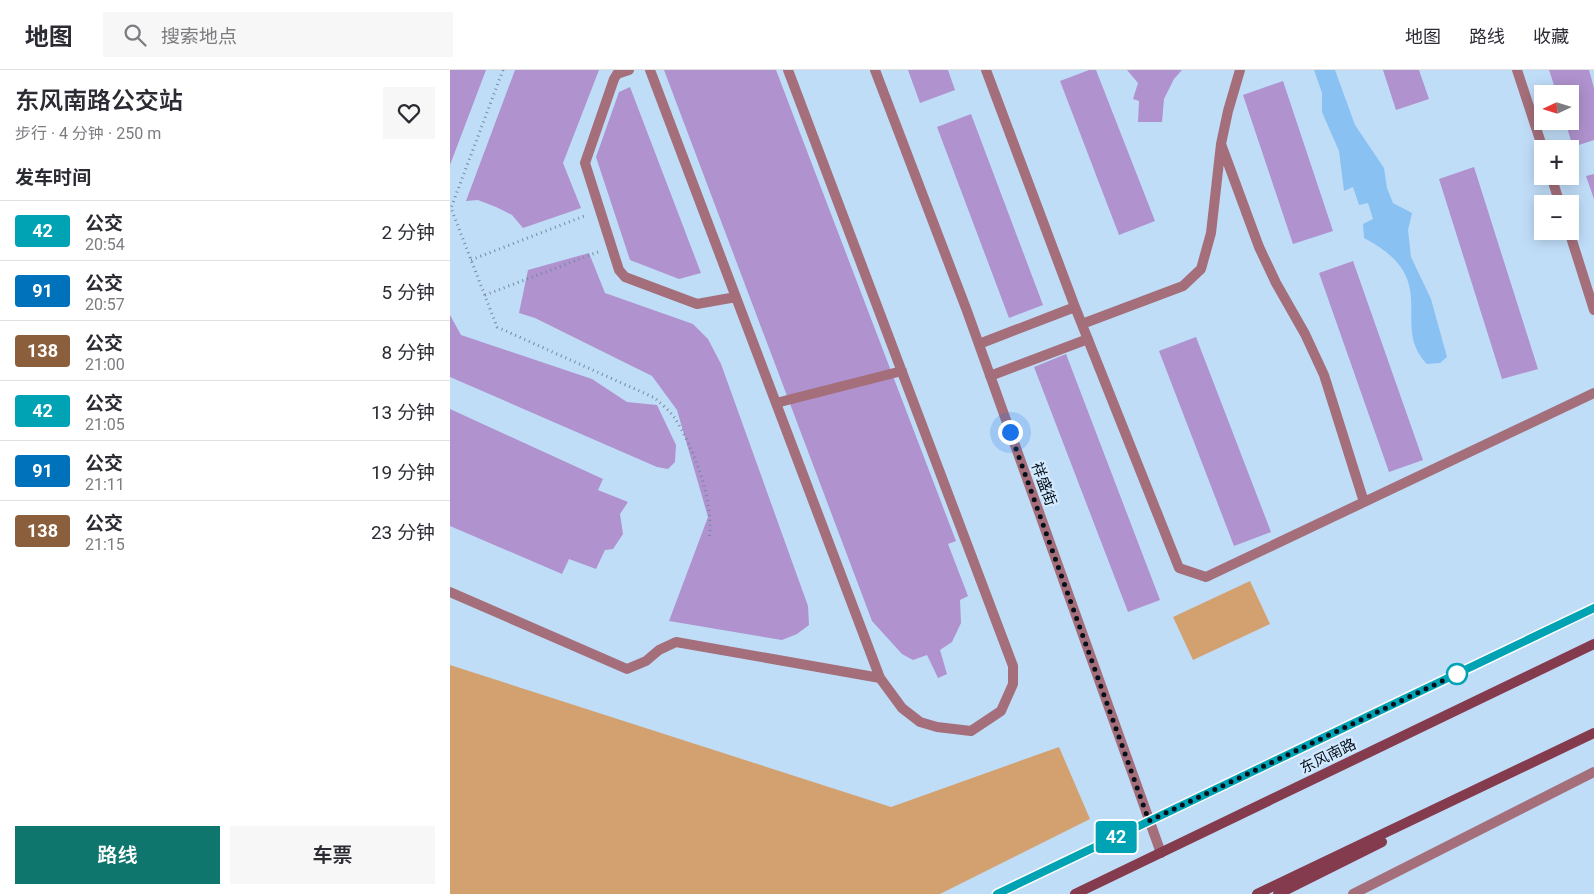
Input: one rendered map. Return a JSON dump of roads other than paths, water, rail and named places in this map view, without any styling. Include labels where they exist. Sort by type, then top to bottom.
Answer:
[{"type":"main road","name":"东风南路","points":[[1076,894],[1594,644]]},
{"type":"main road","points":[[1257,894],[1594,734]]},
{"type":"main road","points":[[1278,894],[1594,734]]},
{"type":"street","points":[[629,70],[617,74],[614,79],[585,163],[619,270],[625,277],[697,304],[736,297]]},
{"type":"street","points":[[650,70],[880,678],[902,708],[920,722],[937,728],[971,731],[1001,711],[1013,684],[1013,666],[788,70]]},
{"type":"street","name":"祥盛街","points":[[875,70],[990,376],[1161,853]]},
{"type":"street","points":[[986,70],[1075,307],[1179,568],[1206,577],[1594,393]]},
{"type":"street","points":[[1082,324],[1183,286],[1201,269],[1211,234],[1221,144],[1240,70]]},
{"type":"street","points":[[1517,70],[1539,140]]},
{"type":"street","points":[[1221,144],[1259,247],[1276,283],[1306,334],[1324,375],[1364,502]]},
{"type":"street","points":[[1572,240],[1594,310]]},
{"type":"street","points":[[978,344],[1075,307]]},
{"type":"street","points":[[990,376],[1088,339]]},
{"type":"street","points":[[776,404],[902,371]]},
{"type":"street","points":[[450,592],[627,669],[646,661],[659,650],[676,642],[880,678]]},
{"type":"street","points":[[997,894],[1594,608]]},
{"type":"street","points":[[1353,894],[1594,772]]},
{"type":"water","points":[[1314,70],[1335,70],[1355,125],[1384,168],[1387,188],[1393,203],[1412,213],[1408,230],[1411,257],[1431,299],[1447,357],[1440,363],[1427,364],[1416,349],[1412,333],[1409,286],[1403,270],[1388,254],[1364,238],[1363,224],[1373,219],[1368,203],[1359,205],[1353,187],[1344,191],[1339,151],[1322,112],[1322,93]]}]
